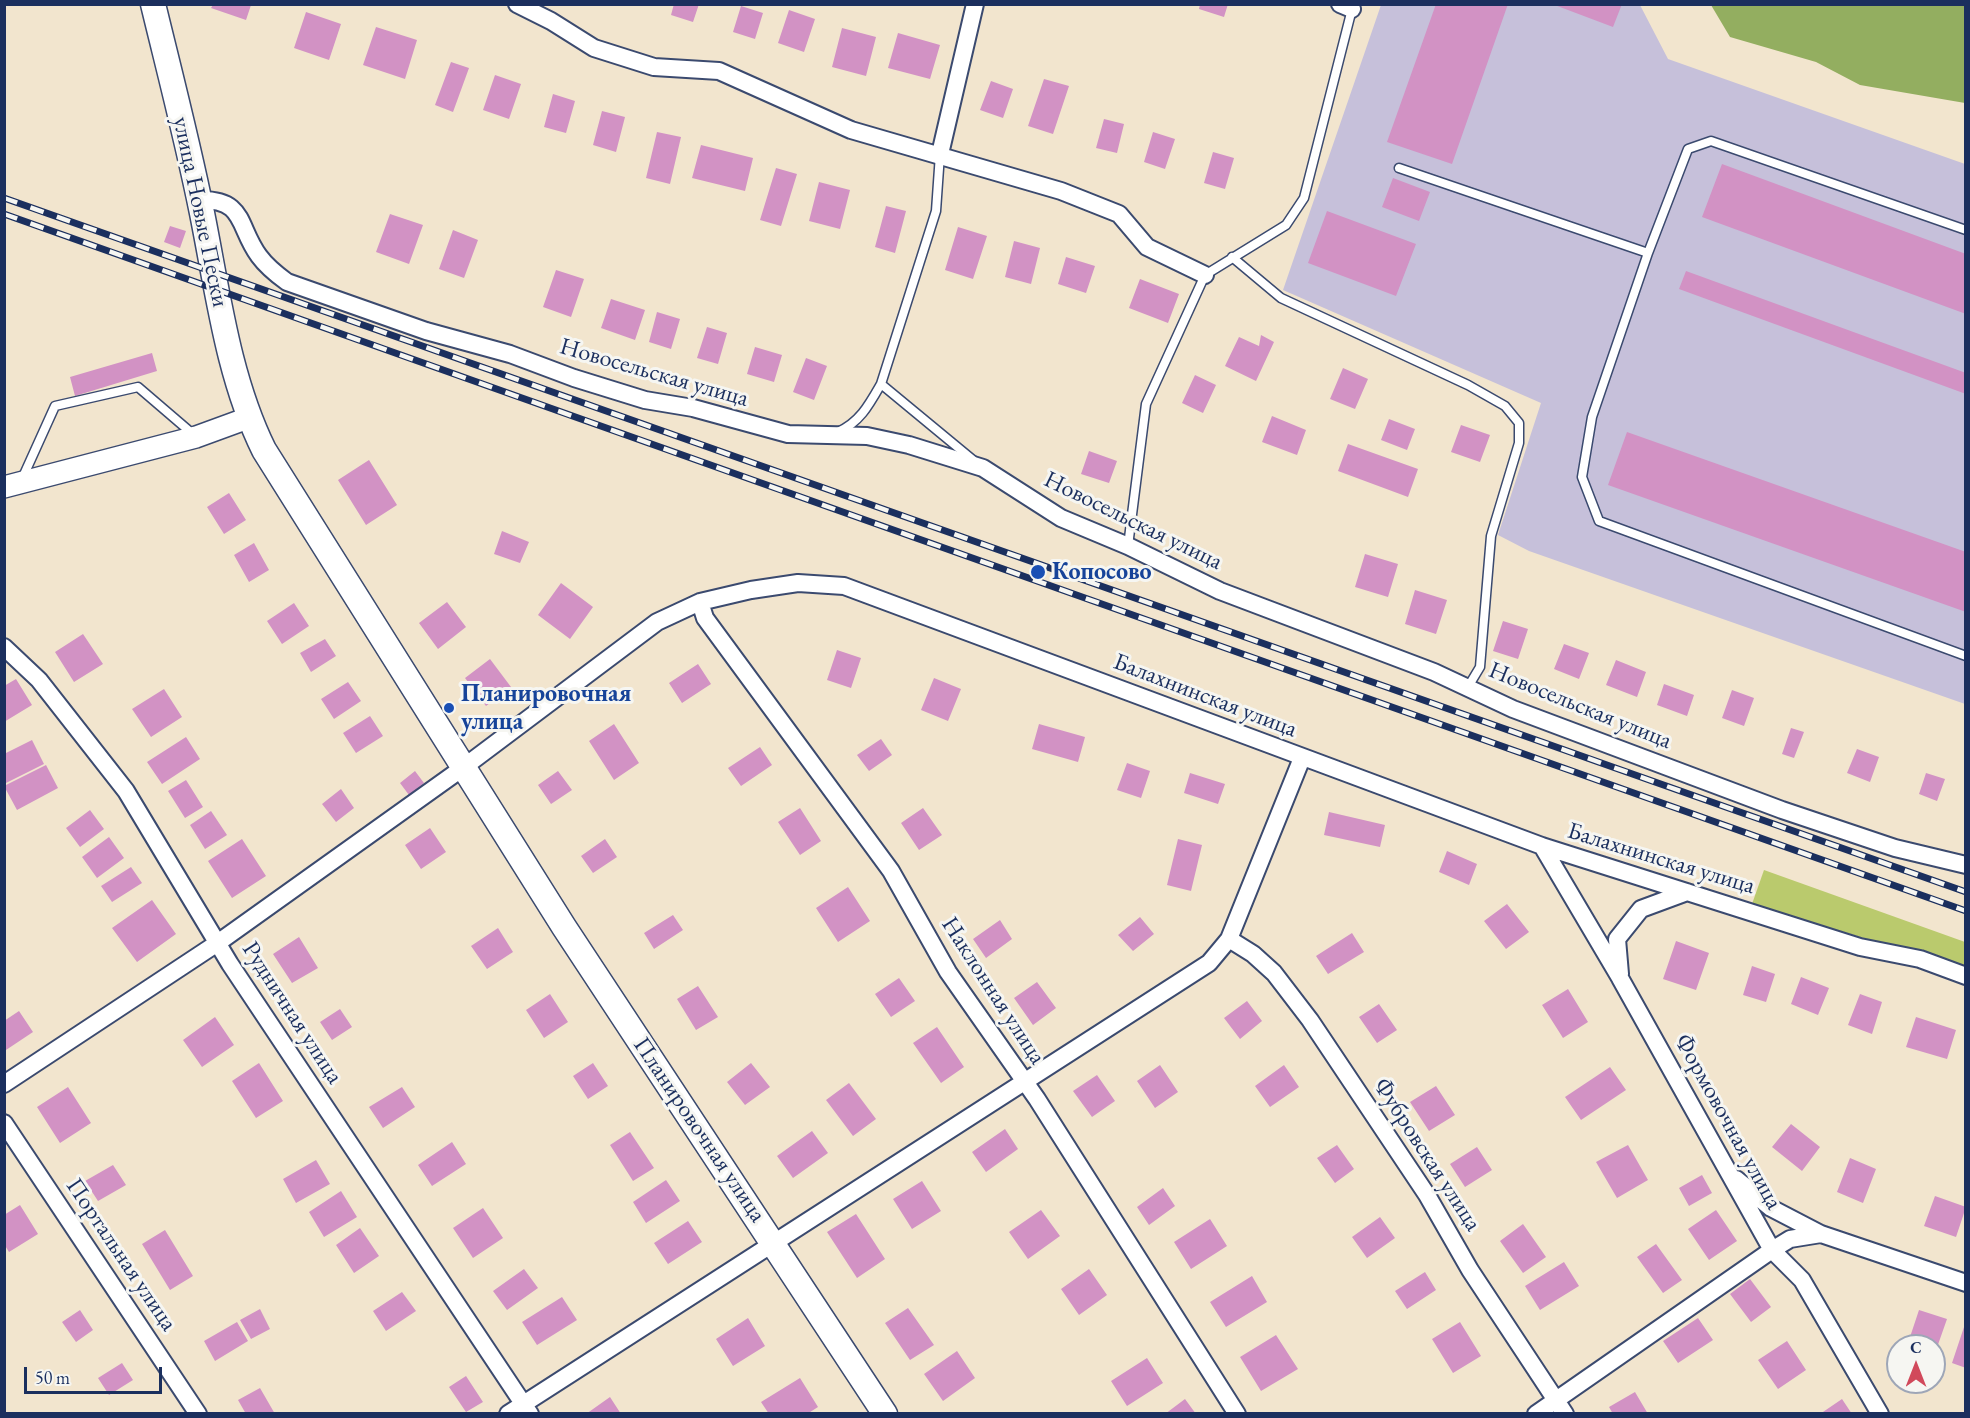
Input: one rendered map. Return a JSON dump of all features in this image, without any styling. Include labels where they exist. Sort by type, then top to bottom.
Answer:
[{"type":"main road","name":"улица Новые Пески","points":[[153,4],[199,200],[237,383],[249,418]]},
{"type":"main road","name":"Планировочная улица","points":[[249,418],[270,460],[564,927],[885,1413]]},
{"type":"street","points":[[517,4],[551,21],[594,48],[654,67],[719,71],[851,130],[1061,191],[1119,214],[1147,247],[1205,275]]},
{"type":"street","points":[[940,154],[975,4]]},
{"type":"street","name":"Новосельская улица","points":[[199,200],[220,200],[234,210],[258,254],[270,269],[287,282],[426,332],[510,354],[574,378],[645,400],[693,408],[788,434],[867,436],[909,445],[983,468],[1061,518],[1128,546],[1220,591],[1434,672],[1513,709],[1782,810],[1895,848],[1965,865]]},
{"type":"street","points":[[13,485],[196,437],[249,418]]},
{"type":"street","name":"Балахнинская улица","points":[[4,1084],[219,942],[464,767],[657,622],[700,602],[798,583],[844,586],[1542,846],[1860,947],[1920,959],[1965,976]]},
{"type":"street","name":"Наклонная улица","points":[[700,602],[705,618],[891,871],[948,972],[1023,1081],[1237,1413]]},
{"type":"street","name":"Рудничная улица","points":[[4,647],[39,680],[126,791],[219,942],[230,964],[527,1408]]},
{"type":"street","points":[[508,1413],[527,1408],[1023,1081],[1209,963],[1229,939],[1302,758]]},
{"type":"street","name":"Формовочная улица","points":[[1542,846],[1620,978],[1772,1250],[1802,1281],[1880,1413]]},
{"type":"street","points":[[1620,978],[1617,939],[1641,909],[1687,892]]},
{"type":"street","name":"Фубровская улица","points":[[1229,939],[1253,954],[1274,973],[1310,1020],[1427,1195],[1470,1270],[1561,1406]]},
{"type":"street","name":"Портальная улица","points":[[4,1123],[198,1413]]},
{"type":"street","points":[[1729,1174],[1771,1208],[1821,1234],[1965,1283]]},
{"type":"street","points":[[1536,1413],[1561,1406],[1772,1250],[1791,1239],[1821,1234]]},
{"type":"lane","points":[[1128,546],[1146,404],[1205,275],[1286,225],[1304,198],[1346,7]]},
{"type":"lane","points":[[1965,230],[1711,141],[1688,149],[1648,254],[1592,417],[1582,477],[1599,521],[1965,656]]},
{"type":"lane","points":[[830,436],[853,425],[866,410],[881,384],[936,210],[940,154]]},
{"type":"lane","points":[[1399,168],[1648,254]]},
{"type":"lane","points":[[1232,257],[1281,298],[1468,385],[1505,406],[1519,423],[1519,443],[1491,536],[1480,667],[1468,687]]},
{"type":"lane","points":[[881,384],[983,468]]},
{"type":"lane","points":[[13,485],[55,406],[138,387],[196,437]]},
{"type":"shaded area","points":[[1381,5],[1640,5],[1668,59],[1965,164],[1965,704],[1529,551],[1498,535],[1541,403],[1283,290]]},
{"type":"green space","points":[[1711,5],[1965,5],[1965,103],[1860,85],[1816,62],[1730,37]]},
{"type":"green space","points":[[1764,870],[1965,942],[1965,969],[1752,904]]},
{"type":"building","points":[[674,4],[699,4],[693,22],[671,15]]},
{"type":"building","points":[[1200,4],[1228,4],[1224,17],[1199,9]]},
{"type":"building","points":[[1436,4],[1508,4],[1452,164],[1387,142]]},
{"type":"building","points":[[1552,4],[1622,4],[1613,27]]},
{"type":"building","points":[[213,5],[251,5],[246,20],[211,8]]},
{"type":"building","points":[[741,6],[763,13],[755,39],[733,32]]},
{"type":"building","points":[[789,10],[815,19],[804,52],[778,43]]},
{"type":"building","points":[[306,12],[341,24],[329,60],[294,48]]},
{"type":"building","points":[[376,27],[417,40],[405,79],[363,65]]},
{"type":"building","points":[[842,28],[876,37],[866,76],[832,67]]},
{"type":"building","points":[[898,33],[940,45],[930,79],[888,68]]},
{"type":"building","points":[[451,62],[469,68],[453,112],[435,105]]},
{"type":"building","points":[[495,75],[521,84],[509,119],[483,110]]},
{"type":"building","points":[[1044,79],[1069,86],[1053,134],[1028,126]]},
{"type":"building","points":[[991,81],[1013,89],[1003,118],[980,110]]},
{"type":"building","points":[[553,94],[575,101],[566,133],[544,127]]},
{"type":"building","points":[[602,111],[625,117],[616,152],[593,145]]},
{"type":"building","points":[[1104,119],[1124,124],[1117,153],[1096,148]]},
{"type":"building","points":[[657,132],[681,137],[670,184],[646,178]]},
{"type":"building","points":[[1153,132],[1175,139],[1165,169],[1144,162]]},
{"type":"building","points":[[701,145],[753,158],[745,191],[692,178]]},
{"type":"building","points":[[1213,152],[1234,158],[1225,189],[1204,183]]},
{"type":"building","points":[[1722,164],[1966,254],[1966,314],[1702,217]]},
{"type":"building","points":[[776,168],[797,174],[781,226],[760,220]]},
{"type":"building","points":[[1393,178],[1430,192],[1419,221],[1382,207]]},
{"type":"building","points":[[819,182],[850,190],[840,229],[809,221]]},
{"type":"building","points":[[886,206],[906,211],[895,253],[875,247]]},
{"type":"building","points":[[1327,211],[1416,244],[1396,296],[1308,263]]},
{"type":"building","points":[[390,214],[423,225],[409,264],[376,252]]},
{"type":"building","points":[[170,226],[186,231],[180,248],[164,242]]},
{"type":"building","points":[[958,227],[987,236],[973,279],[945,270]]},
{"type":"building","points":[[453,230],[478,240],[464,278],[439,269]]},
{"type":"building","points":[[1014,241],[1040,248],[1031,284],[1005,277]]},
{"type":"building","points":[[1066,257],[1095,266],[1086,293],[1058,284]]},
{"type":"building","points":[[556,270],[584,279],[571,317],[543,307]]},
{"type":"building","points":[[1686,271],[1966,373],[1966,394],[1679,289]]},
{"type":"building","points":[[1140,279],[1179,294],[1168,323],[1129,308]]},
{"type":"building","points":[[611,299],[645,310],[635,340],[601,328]]},
{"type":"building","points":[[657,312],[680,319],[671,349],[649,342]]},
{"type":"building","points":[[707,327],[727,333],[718,364],[697,358]]},
{"type":"building","points":[[1261,335],[1274,342],[1256,381],[1225,366],[1239,337],[1259,346]]},
{"type":"building","points":[[755,347],[782,355],[774,382],[747,374]]},
{"type":"building","points":[[152,353],[157,371],[75,396],[70,377]]},
{"type":"building","points":[[806,358],[827,366],[814,400],[793,392]]},
{"type":"building","points":[[1343,368],[1368,379],[1355,409],[1330,399]]},
{"type":"building","points":[[1195,375],[1216,385],[1203,413],[1182,403]]},
{"type":"building","points":[[1272,416],[1306,430],[1297,455],[1262,442]]},
{"type":"building","points":[[1389,419],[1415,429],[1407,450],[1381,440]]},
{"type":"building","points":[[1461,425],[1490,435],[1480,462],[1451,452]]},
{"type":"building","points":[[1627,432],[1966,552],[1966,612],[1608,485]]},
{"type":"building","points":[[1348,444],[1418,469],[1408,497],[1338,471]]},
{"type":"building","points":[[1089,451],[1117,461],[1109,483],[1081,474]]},
{"type":"building","points":[[369,460],[397,505],[366,525],[338,480]]},
{"type":"building","points":[[229,493],[246,520],[224,534],[207,507]]},
{"type":"building","points":[[502,531],[529,542],[520,563],[494,554]]},
{"type":"building","points":[[254,543],[269,570],[249,582],[234,555]]},
{"type":"building","points":[[1365,554],[1398,564],[1388,597],[1355,587]]},
{"type":"building","points":[[561,583],[593,607],[570,639],[538,615]]},
{"type":"building","points":[[1415,590],[1447,600],[1436,634],[1405,624]]},
{"type":"building","points":[[447,602],[466,627],[438,649],[419,623]]},
{"type":"building","points":[[294,603],[309,626],[282,644],[267,621]]},
{"type":"building","points":[[1503,621],[1528,629],[1518,659],[1493,651]]},
{"type":"building","points":[[83,634],[103,664],[74,682],[55,652]]},
{"type":"building","points":[[325,639],[336,656],[311,672],[300,653]]},
{"type":"building","points":[[1564,644],[1589,653],[1579,679],[1554,669]]},
{"type":"building","points":[[837,650],[861,658],[851,688],[827,680]]},
{"type":"building","points":[[490,659],[511,687],[486,706],[465,678]]},
{"type":"building","points":[[1616,660],[1646,672],[1637,697],[1606,685]]},
{"type":"building","points":[[698,664],[711,684],[682,703],[669,683]]},
{"type":"building","points":[[934,678],[961,689],[948,721],[921,710]]},
{"type":"building","points":[[16,679],[32,705],[4,722],[4,686]]},
{"type":"building","points":[[348,682],[361,701],[334,719],[321,699]]},
{"type":"building","points":[[1664,684],[1694,695],[1687,716],[1657,705]]},
{"type":"building","points":[[164,689],[182,717],[151,737],[132,709]]},
{"type":"building","points":[[1732,690],[1754,698],[1744,726],[1722,718]]},
{"type":"building","points":[[370,716],[383,736],[356,753],[343,733]]},
{"type":"building","points":[[614,724],[639,763],[614,780],[589,741]]},
{"type":"building","points":[[1039,724],[1085,737],[1078,762],[1032,749]]},
{"type":"building","points":[[1791,728],[1804,732],[1794,758],[1782,754]]},
{"type":"building","points":[[186,737],[200,759],[162,784],[147,762]]},
{"type":"building","points":[[881,739],[892,755],[869,771],[857,755]]},
{"type":"building","points":[[32,740],[44,764],[4,784],[4,754]]},
{"type":"building","points":[[760,747],[772,765],[741,786],[728,768]]},
{"type":"building","points":[[1857,749],[1879,757],[1870,782],[1847,773]]},
{"type":"building","points":[[1127,763],[1150,771],[1141,798],[1117,790]]},
{"type":"building","points":[[46,765],[58,788],[17,810],[4,786]]},
{"type":"building","points":[[415,771],[424,783],[409,795],[400,783]]},
{"type":"building","points":[[558,771],[572,790],[551,804],[538,785]]},
{"type":"building","points":[[1190,773],[1225,784],[1218,804],[1184,793]]},
{"type":"building","points":[[1926,773],[1945,779],[1937,801],[1919,794]]},
{"type":"building","points":[[186,780],[203,807],[185,818],[168,791]]},
{"type":"building","points":[[341,789],[354,808],[336,822],[322,804]]},
{"type":"building","points":[[800,808],[821,841],[800,855],[778,822]]},
{"type":"building","points":[[923,808],[942,835],[919,850],[901,823]]},
{"type":"building","points":[[90,810],[104,829],[80,847],[66,828]]},
{"type":"building","points":[[211,811],[227,835],[205,849],[190,825]]},
{"type":"building","points":[[1329,812],[1385,825],[1380,847],[1324,835]]},
{"type":"building","points":[[430,828],[446,852],[421,869],[405,845]]},
{"type":"building","points":[[109,837],[124,858],[97,878],[82,857]]},
{"type":"building","points":[[242,839],[266,876],[232,898],[208,861]]},
{"type":"building","points":[[605,839],[617,857],[593,873],[581,856]]},
{"type":"building","points":[[1178,839],[1202,845],[1191,891],[1167,885]]},
{"type":"building","points":[[1447,851],[1477,864],[1469,885],[1439,872]]},
{"type":"building","points":[[131,867],[142,883],[112,902],[101,886]]},
{"type":"building","points":[[848,887],[870,921],[838,942],[816,908]]},
{"type":"building","points":[[152,900],[176,934],[137,962],[112,928]]},
{"type":"building","points":[[1507,904],[1529,932],[1506,949],[1484,921]]},
{"type":"building","points":[[673,915],[683,930],[654,949],[644,933]]},
{"type":"building","points":[[1140,917],[1154,934],[1133,951],[1118,935]]},
{"type":"building","points":[[1000,920],[1012,939],[986,958],[973,939]]},
{"type":"building","points":[[498,928],[513,952],[487,969],[471,946]]},
{"type":"building","points":[[1352,933],[1364,952],[1328,974],[1316,956]]},
{"type":"building","points":[[299,937],[318,968],[292,983],[273,954]]},
{"type":"building","points":[[1676,941],[1709,953],[1696,990],[1663,979]]},
{"type":"building","points":[[1752,966],[1775,974],[1766,1002],[1743,995]]},
{"type":"building","points":[[1801,977],[1829,988],[1818,1015],[1791,1004]]},
{"type":"building","points":[[899,978],[915,1001],[891,1017],[875,994]]},
{"type":"building","points":[[1037,982],[1056,1008],[1033,1025],[1014,998]]},
{"type":"building","points":[[698,986],[718,1017],[696,1030],[677,999]]},
{"type":"building","points":[[1568,989],[1588,1022],[1563,1038],[1542,1005]]},
{"type":"building","points":[[550,994],[568,1022],[544,1038],[526,1010]]},
{"type":"building","points":[[1860,994],[1882,1002],[1872,1034],[1848,1025]]},
{"type":"building","points":[[1247,1001],[1262,1021],[1240,1039],[1224,1018]]},
{"type":"building","points":[[1379,1004],[1397,1030],[1377,1043],[1359,1017]]},
{"type":"building","points":[[340,1009],[352,1027],[332,1040],[320,1022]]},
{"type":"building","points":[[19,1011],[33,1032],[6,1050],[4,1021]]},
{"type":"building","points":[[215,1017],[234,1045],[202,1067],[183,1040]]},
{"type":"building","points":[[1916,1017],[1956,1030],[1947,1059],[1906,1047]]},
{"type":"building","points":[[937,1027],[964,1067],[941,1083],[913,1043]]},
{"type":"building","points":[[259,1063],[283,1101],[256,1118],[232,1081]]},
{"type":"building","points":[[593,1063],[608,1086],[588,1099],[573,1076]]},
{"type":"building","points":[[751,1063],[770,1087],[745,1105],[727,1082]]},
{"type":"building","points":[[1160,1065],[1178,1092],[1155,1108],[1137,1081]]},
{"type":"building","points":[[1284,1065],[1299,1087],[1270,1107],[1255,1086]]},
{"type":"building","points":[[1610,1067],[1626,1090],[1581,1120],[1565,1097]]},
{"type":"building","points":[[1097,1075],[1115,1101],[1092,1117],[1073,1091]]},
{"type":"building","points":[[849,1083],[876,1119],[853,1136],[826,1100]]},
{"type":"building","points":[[1436,1086],[1455,1115],[1429,1131],[1410,1102]]},
{"type":"building","points":[[68,1087],[91,1123],[60,1143],[37,1107]]},
{"type":"building","points":[[402,1087],[415,1107],[383,1128],[369,1107]]},
{"type":"building","points":[[1791,1124],[1820,1147],[1802,1171],[1772,1147]]},
{"type":"building","points":[[1005,1129],[1018,1149],[986,1172],[972,1152]]},
{"type":"building","points":[[812,1131],[828,1153],[793,1178],[777,1156]]},
{"type":"building","points":[[630,1132],[654,1168],[633,1181],[610,1145]]},
{"type":"building","points":[[452,1142],[466,1164],[432,1186],[418,1165]]},
{"type":"building","points":[[1337,1145],[1354,1169],[1335,1183],[1317,1158]]},
{"type":"building","points":[[1628,1145],[1648,1180],[1617,1198],[1596,1162]]},
{"type":"building","points":[[1477,1147],[1492,1170],[1465,1187],[1450,1164]]},
{"type":"building","points":[[1850,1158],[1876,1169],[1863,1203],[1837,1192]]},
{"type":"building","points":[[316,1160],[330,1184],[296,1203],[283,1179]]},
{"type":"building","points":[[113,1165],[126,1185],[98,1201],[85,1181]]},
{"type":"building","points":[[1702,1175],[1712,1193],[1689,1206],[1679,1188]]},
{"type":"building","points":[[666,1180],[680,1201],[646,1223],[633,1202]]},
{"type":"building","points":[[922,1181],[941,1211],[912,1229],[893,1199]]},
{"type":"building","points":[[1163,1188],[1175,1206],[1149,1225],[1137,1207]]},
{"type":"building","points":[[341,1191],[357,1217],[324,1237],[309,1212]]},
{"type":"building","points":[[1935,1196],[1966,1207],[1956,1237],[1924,1226]]},
{"type":"building","points":[[20,1205],[38,1234],[9,1252],[4,1244],[4,1215]]},
{"type":"building","points":[[483,1208],[503,1238],[473,1258],[453,1228]]},
{"type":"building","points":[[1041,1210],[1060,1236],[1028,1259],[1009,1232]]},
{"type":"building","points":[[1716,1210],[1737,1241],[1709,1260],[1688,1229]]},
{"type":"building","points":[[856,1214],[885,1259],[857,1278],[827,1232]]},
{"type":"building","points":[[1380,1217],[1395,1238],[1367,1258],[1352,1237]]},
{"type":"building","points":[[1210,1219],[1227,1246],[1191,1269],[1174,1242]]},
{"type":"building","points":[[688,1221],[702,1242],[668,1264],[654,1243]]},
{"type":"building","points":[[1523,1224],[1546,1257],[1523,1273],[1500,1241]]},
{"type":"building","points":[[360,1228],[379,1256],[354,1273],[336,1245]]},
{"type":"building","points":[[165,1230],[193,1276],[170,1290],[142,1244]]},
{"type":"building","points":[[1656,1244],[1682,1280],[1663,1293],[1637,1257]]},
{"type":"building","points":[[1564,1262],[1579,1286],[1540,1310],[1525,1286]]},
{"type":"building","points":[[524,1269],[538,1288],[507,1310],[493,1291]]},
{"type":"building","points":[[1089,1269],[1107,1295],[1079,1315],[1061,1289]]},
{"type":"building","points":[[1425,1272],[1436,1290],[1407,1309],[1395,1291]]},
{"type":"building","points":[[1252,1276],[1267,1302],[1226,1327],[1210,1302]]},
{"type":"building","points":[[1750,1279],[1771,1307],[1751,1322],[1730,1294]]},
{"type":"building","points":[[402,1292],[416,1311],[386,1331],[373,1311]]},
{"type":"building","points":[[562,1297],[577,1320],[537,1345],[522,1322]]},
{"type":"building","points":[[908,1308],[934,1345],[910,1360],[885,1323]]},
{"type":"building","points":[[260,1309],[270,1329],[251,1339],[240,1320]]},
{"type":"building","points":[[80,1310],[93,1330],[76,1342],[62,1322]]},
{"type":"building","points":[[1919,1310],[1947,1319],[1942,1334],[1911,1334]]},
{"type":"building","points":[[748,1318],[765,1346],[733,1366],[716,1339]]},
{"type":"building","points":[[1698,1318],[1713,1340],[1678,1363],[1663,1341]]},
{"type":"building","points":[[237,1322],[248,1341],[215,1361],[204,1341]]},
{"type":"building","points":[[1460,1322],[1481,1356],[1453,1373],[1432,1339]]},
{"type":"building","points":[[1966,1324],[1966,1368],[1952,1363]]},
{"type":"building","points":[[1276,1335],[1298,1369],[1261,1391],[1240,1357]]},
{"type":"building","points":[[1787,1341],[1806,1370],[1778,1389],[1758,1360]]},
{"type":"building","points":[[957,1351],[975,1378],[943,1401],[924,1374]]},
{"type":"building","points":[[1147,1358],[1163,1383],[1127,1406],[1111,1381]]},
{"type":"building","points":[[122,1363],[133,1380],[109,1395],[98,1378]]},
{"type":"building","points":[[466,1376],[483,1402],[466,1412],[449,1387]]},
{"type":"building","points":[[800,1378],[818,1407],[807,1414],[769,1414],[761,1402]]},
{"type":"building","points":[[260,1388],[275,1414],[246,1414],[238,1400]]},
{"type":"building","points":[[1635,1392],[1648,1414],[1613,1414],[1609,1407]]},
{"type":"building","points":[[610,1397],[621,1414],[586,1414]]},
{"type":"building","points":[[1185,1399],[1196,1414],[1165,1414]]},
{"type":"building","points":[[1842,1399],[1852,1414],[1820,1414]]},
{"type":"railway","points":[[4,198],[1966,892]]},
{"type":"railway","points":[[4,214],[1966,911]]},
{"type":"place","name":"Копосово","points":[[1038,572]]},
{"type":"place","name":"Планировочная улица","points":[[449,708]]}]
